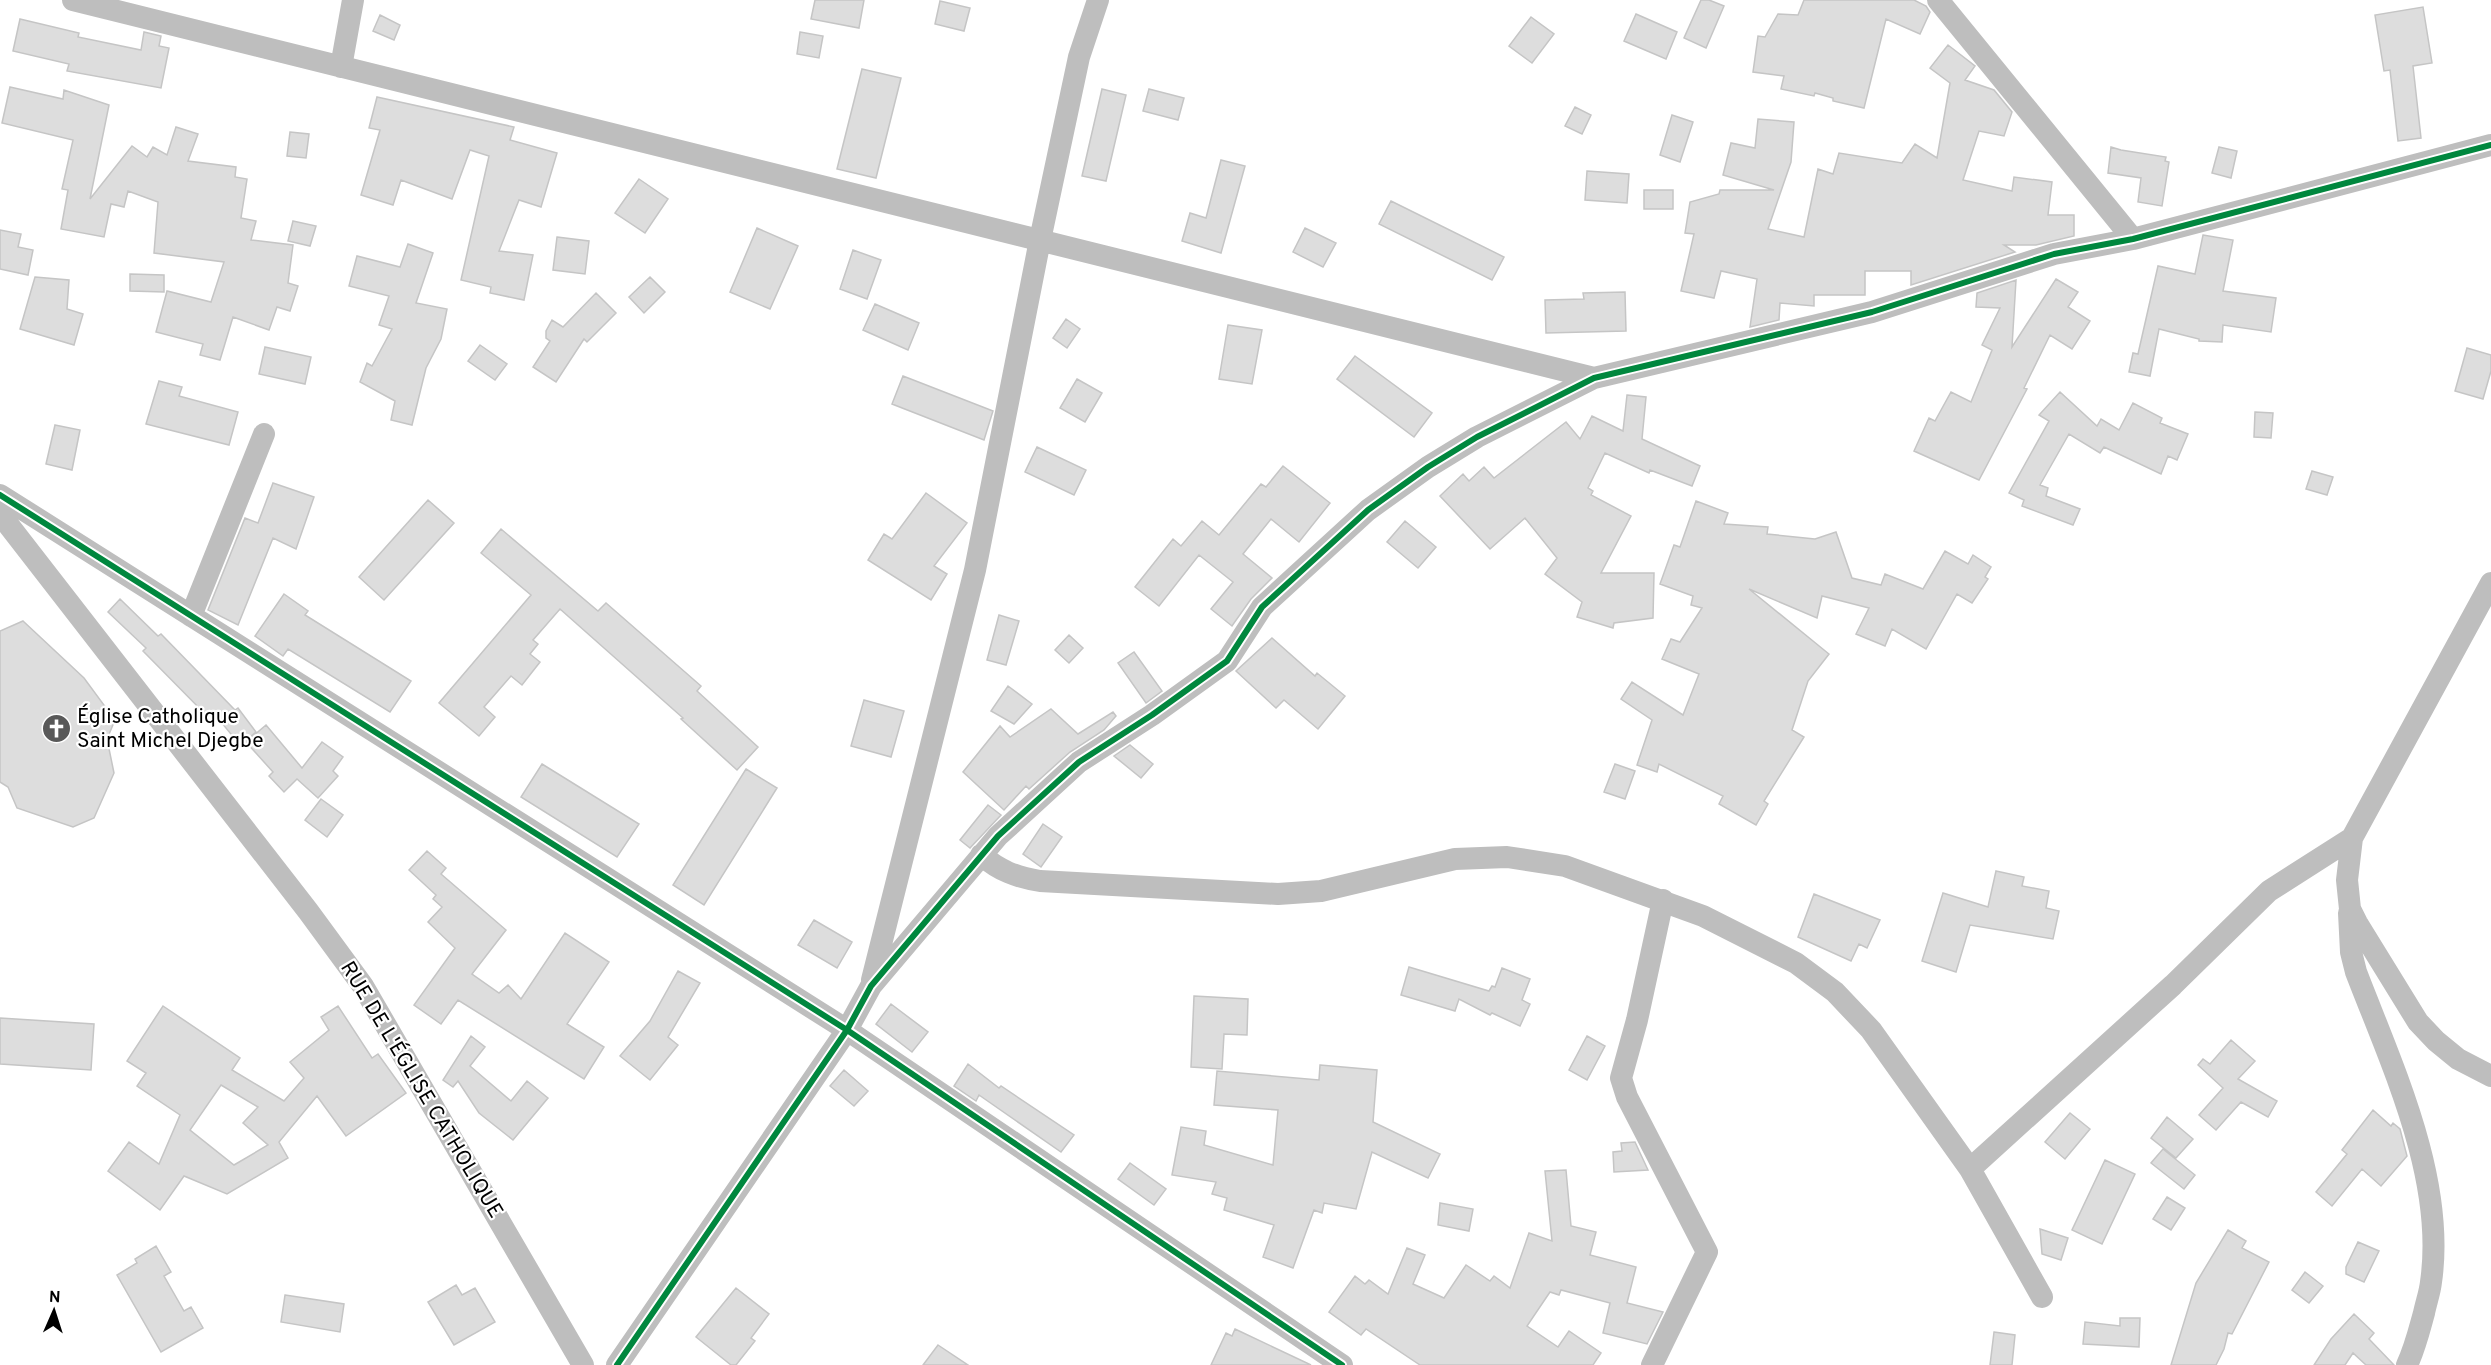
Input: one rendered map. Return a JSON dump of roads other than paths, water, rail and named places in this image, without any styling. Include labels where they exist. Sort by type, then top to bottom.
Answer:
[{"type":"street","points":[[72,0],[1594,378]]},
{"type":"street","points":[[341,67],[354,0]]},
{"type":"street","points":[[871,986],[975,570],[1040,240],[1079,57],[1098,0]]},
{"type":"street","points":[[1938,0],[2133,239]]},
{"type":"street","points":[[617,1365],[847,1030],[871,986],[998,836],[1079,762],[1152,715],[1227,661],[1262,607],[1368,510],[1428,467],[1477,437],[1594,378],[1872,312],[2054,254],[2133,239],[2491,145]]},
{"type":"street","points":[[191,616],[264,434]]},
{"type":"street","points":[[0,495],[847,1030],[1342,1365]]},
{"type":"street","name":"RUE DE L'ÉGLISE CATHOLIQUE","points":[[0,514],[308,911],[363,986],[583,1365]]},
{"type":"street","points":[[2407,1365],[2415,1349],[2432,1281],[2433,1214],[2421,1154],[2405,1100],[2355,972],[2351,952],[2346,880],[2352,838],[2491,583]]},
{"type":"street","points":[[1970,1169],[2173,985],[2269,891],[2352,838]]},
{"type":"street","points":[[981,855],[999,870],[1017,877],[1040,881],[1278,894],[1321,891],[1455,859],[1506,857],[1565,866],[1703,916],[1796,963],[1835,992],[1871,1030],[1970,1169],[2042,1297]]},
{"type":"street","points":[[1652,1365],[1707,1252],[1627,1096],[1621,1077],[1637,1020],[1663,900]]},
{"type":"street","points":[[2349,909],[2418,1022],[2458,1059],[2491,1077]]},
{"type":"place","name":"Église Catholique Saint Michel Djegbe","points":[[56,729]]}]
